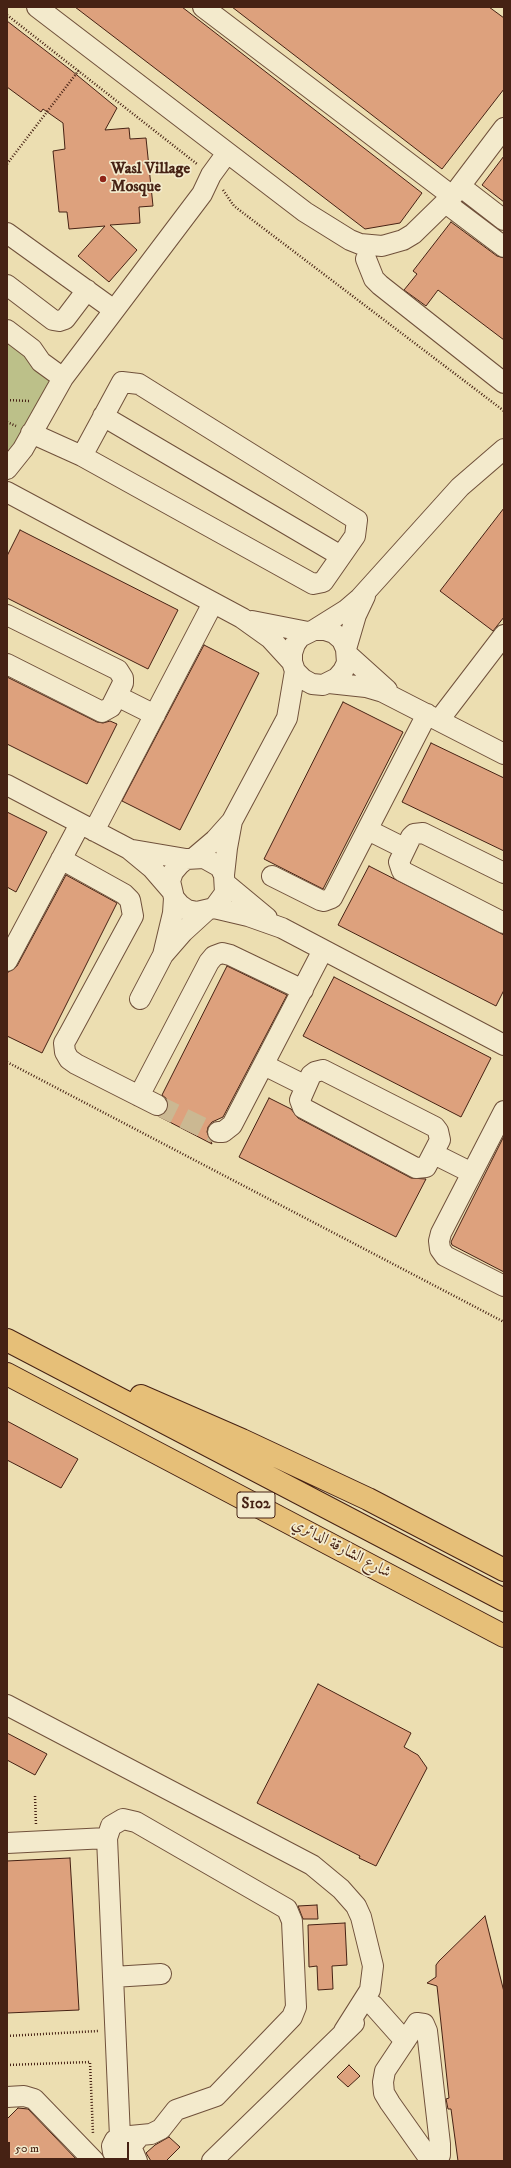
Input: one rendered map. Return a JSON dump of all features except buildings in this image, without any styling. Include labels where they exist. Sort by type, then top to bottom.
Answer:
[{"type":"highway","name":"شارع الشارقة الدائري","points":[[7,1340],[504,1600]]},
{"type":"highway","points":[[35,1355],[105,1381],[242,1440],[368,1499],[504,1570]]},
{"type":"highway","name":"شارع الشارقة الدائري","points":[[7,1374],[504,1636]]},
{"type":"street","points":[[37,7],[305,212],[350,240],[360,244],[382,246],[393,244],[413,234],[453,195]]},
{"type":"street","points":[[203,7],[453,195],[504,247]]},
{"type":"street","points":[[305,212],[344,250],[366,259],[390,258],[412,249],[421,241],[453,195],[504,128]]},
{"type":"street","points":[[7,469],[27,441],[66,374],[202,194],[209,191],[215,178],[232,156]]},
{"type":"street","points":[[453,195],[504,220]]},
{"type":"street","points":[[7,232],[114,310]]},
{"type":"street","points":[[366,259],[374,279],[380,285],[504,383]]},
{"type":"street","points":[[7,285],[53,320],[59,321],[65,319],[87,290]]},
{"type":"street","points":[[7,330],[32,349],[47,355],[66,374]]},
{"type":"street","points":[[27,441],[82,456],[313,584],[323,582],[355,536],[357,520],[139,384],[122,382],[82,456]]},
{"type":"street","points":[[103,416],[341,556]]},
{"type":"street","points":[[27,441],[20,467],[8,495],[242,618],[270,638],[303,679],[312,684],[366,687],[400,700],[504,754]]},
{"type":"street","points":[[287,718],[294,666],[292,653],[295,644],[300,637],[346,610],[373,584],[460,487],[504,449]]},
{"type":"street","points":[[140,1000],[163,955],[171,927],[173,872],[215,840],[232,821],[287,718],[304,700],[343,672],[356,616],[373,584]]},
{"type":"street","points":[[7,961],[13,935],[61,859],[87,827],[155,715],[213,603]]},
{"type":"street","points":[[7,614],[118,670],[123,678],[123,683],[109,710],[102,712],[7,664]]},
{"type":"street","points":[[242,618],[275,627],[311,631],[325,630],[334,633],[342,640],[347,652],[372,678],[400,700]]},
{"type":"street","points":[[272,876],[320,900],[329,901],[336,895],[368,830],[433,717],[504,635]]},
{"type":"street","points":[[117,696],[155,715]]},
{"type":"street","points":[[7,785],[129,849],[152,868],[180,906],[187,910],[196,912],[210,910],[248,916],[282,928],[504,1045]]},
{"type":"street","points":[[163,955],[183,932],[210,910],[225,893],[227,848],[232,821]]},
{"type":"street","points":[[368,830],[404,848]]},
{"type":"street","points":[[504,873],[423,833],[414,834],[404,848],[399,862],[402,871],[504,923]]},
{"type":"street","points":[[129,849],[212,861],[225,880],[282,928]]},
{"type":"street","points":[[61,859],[124,894],[130,900],[133,907],[131,924],[64,1043],[65,1052],[69,1059],[99,1076],[148,1100],[214,956],[222,953],[230,955],[303,990]]},
{"type":"street","points":[[218,1132],[223,1132],[232,1125],[323,950]]},
{"type":"street","points":[[264,1065],[306,1086]]},
{"type":"street","points":[[323,1070],[435,1127],[438,1131],[440,1140],[434,1154],[426,1167],[416,1168],[306,1111],[300,1100],[306,1086],[315,1072],[323,1070]]},
{"type":"street","points":[[504,1111],[441,1233],[439,1241],[440,1249],[445,1256],[504,1286]]},
{"type":"street","points":[[434,1154],[472,1173]]},
{"type":"street","points":[[7,1705],[312,1865],[336,1874],[357,1891],[367,1907],[372,1966],[370,1990],[344,2031]]},
{"type":"street","points":[[117,2160],[112,2146],[115,2140],[120,2137],[140,2136],[156,2132],[171,2115],[183,2107],[199,2104],[216,2096],[292,2017],[296,2002],[292,1921],[289,1913],[283,1906],[136,1822],[123,1819],[116,1821],[108,1831],[107,1838],[120,2137]]},
{"type":"street","points":[[7,1843],[107,1838]]},
{"type":"street","points":[[212,2161],[344,2031],[373,2005],[382,1979],[383,1966],[370,1933]]},
{"type":"street","points":[[113,1977],[161,1974]]},
{"type":"street","points":[[373,2005],[405,2041]]},
{"type":"street","points":[[431,2161],[404,2125],[384,2093],[383,2082],[385,2071],[417,2023],[424,2024],[427,2030],[440,2144],[440,2155],[437,2161]]},
{"type":"street","points":[[7,2097],[24,2096],[34,2099],[94,2161]]},
{"type":"street","points":[[137,2161],[132,2149],[133,2144],[140,2136]]},
{"type":"path","points":[[7,15],[215,178],[234,206],[504,411]]},
{"type":"path","points":[[7,164],[79,70]]},
{"type":"path","points":[[7,1062],[504,1322]]},
{"type":"path","points":[[35,1796],[36,1841]]},
{"type":"path","points":[[7,2036],[115,2031]]},
{"type":"path","points":[[7,2065],[90,2062],[94,2161]]},
{"type":"green space","points":[[7,340],[63,378],[7,470]]},
{"type":"tunnel","points":[[157,1105],[212,1132],[218,1132]]},
{"type":"place","name":"Wasl Village Mosque","points":[[103,179]]}]
